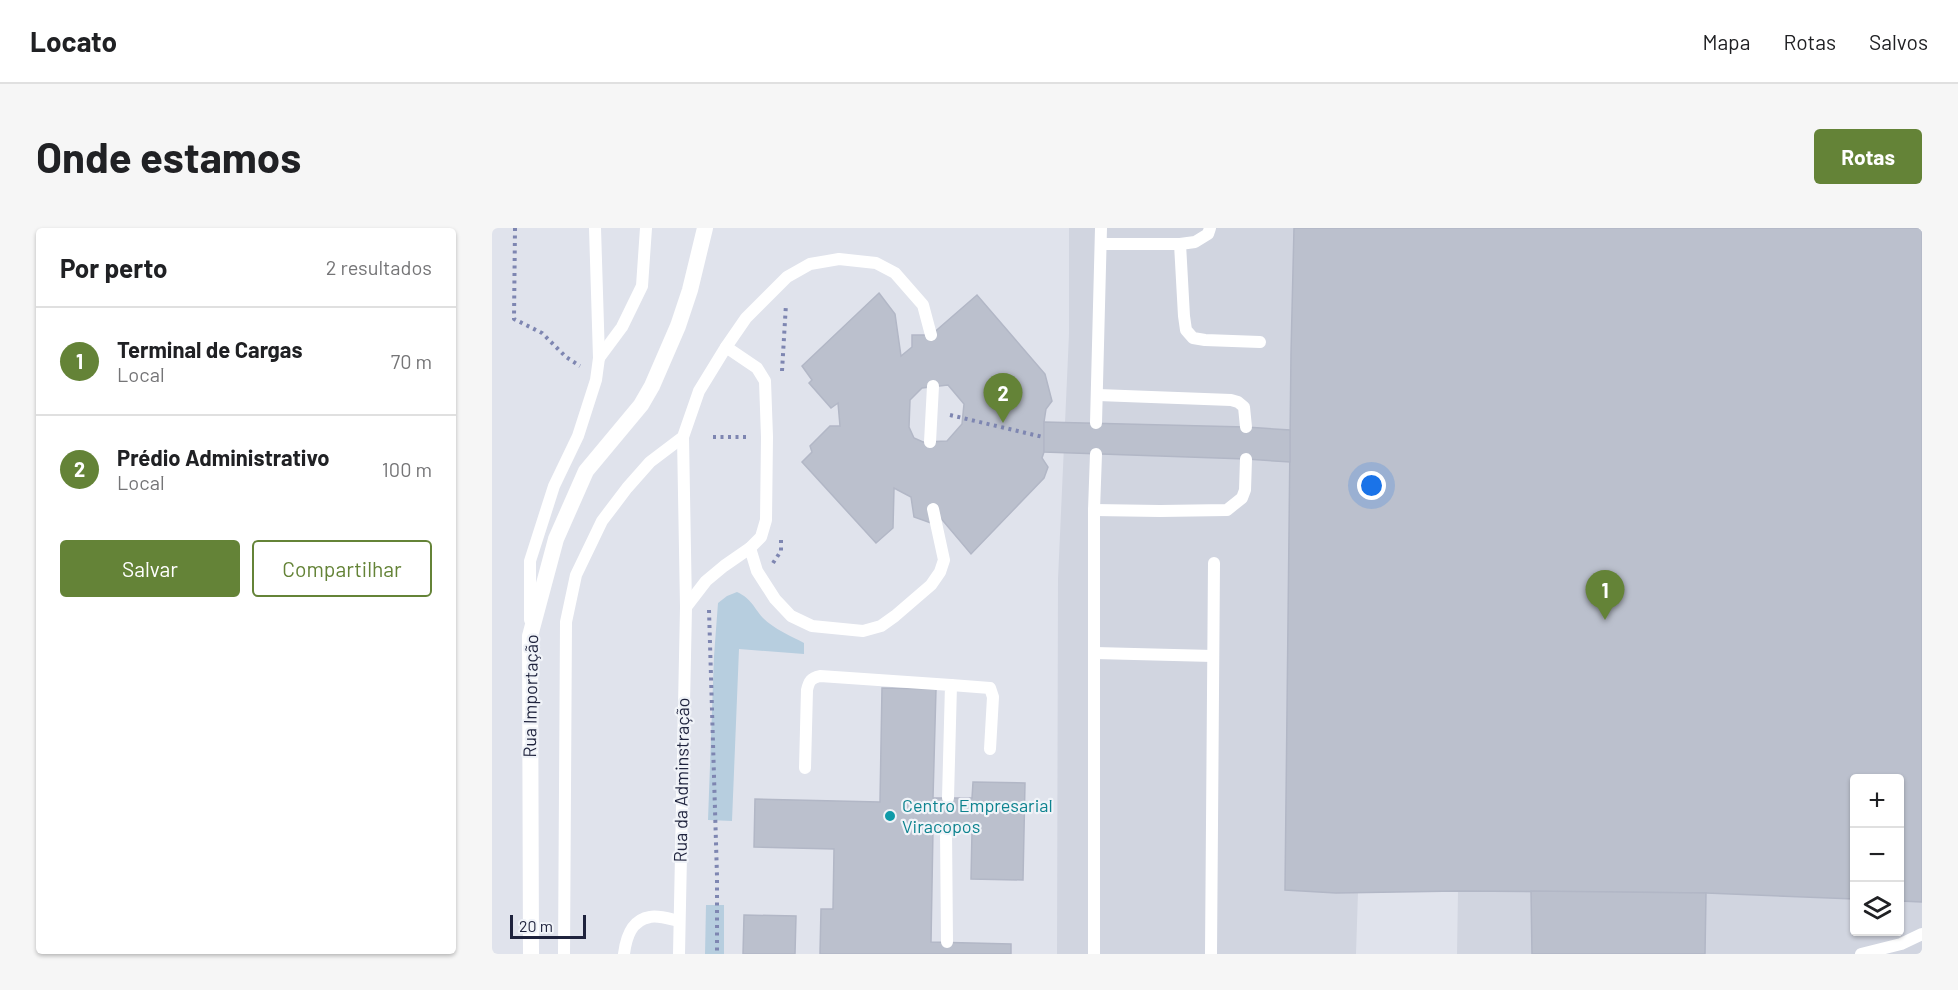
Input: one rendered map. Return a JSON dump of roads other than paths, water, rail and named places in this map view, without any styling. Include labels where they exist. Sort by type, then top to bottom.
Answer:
[{"type":"street","name":"Rua Importação","points":[[531,954],[530,636],[556,539],[586,471],[641,405],[652,386],[678,326],[690,291],[705,228]]},
{"type":"lane","points":[[530,636],[530,561],[554,486],[578,436],[596,380],[599,358],[595,228]]},
{"type":"lane","points":[[599,358],[622,327],[642,286],[646,228]]},
{"type":"lane","points":[[1096,423],[1101,228]]},
{"type":"lane","points":[[1101,244],[1195,242],[1208,234],[1210,228]]},
{"type":"lane","points":[[1180,244],[1186,330],[1193,338],[1205,340],[1260,342]]},
{"type":"lane","points":[[564,954],[566,622],[576,575],[602,521],[650,462],[683,437],[699,391],[726,347],[746,318],[787,277],[810,264],[839,259],[876,263],[895,273],[923,305],[930,335]]},
{"type":"lane","points":[[686,607],[706,581],[761,537],[766,520],[765,381],[757,368],[726,347]]},
{"type":"lane","points":[[930,442],[933,386]]},
{"type":"lane","points":[[1098,395],[1231,400],[1244,407],[1246,427]]},
{"type":"lane","name":"Rua da Adminstração","points":[[679,954],[686,607],[683,437]]},
{"type":"lane","points":[[1094,954],[1096,454]]},
{"type":"lane","points":[[1094,510],[1227,510],[1242,498],[1245,490],[1246,459]]},
{"type":"lane","points":[[750,548],[757,572],[775,599],[791,616],[812,626],[863,631],[881,626],[895,616],[931,585],[940,572],[944,560],[933,509]]},
{"type":"lane","points":[[1211,954],[1214,563]]},
{"type":"lane","points":[[1095,653],[1213,656]]},
{"type":"lane","points":[[805,768],[807,690],[809,681],[820,676],[990,688],[993,697],[990,749]]},
{"type":"lane","points":[[948,798],[951,685]]},
{"type":"lane","points":[[946,830],[947,942]]},
{"type":"lane","points":[[624,954],[626,941],[634,924],[650,917],[679,921]]},
{"type":"lane","points":[[1861,954],[1901,944],[1922,934]]},
{"type":"place","name":"Prédio Administrativo","points":[[1003,423]]},
{"type":"place","name":"Terminal de Cargas","points":[[1605,620]]},
{"type":"place","name":"Centro Empresarial Viracopos","points":[[890,816]]}]
